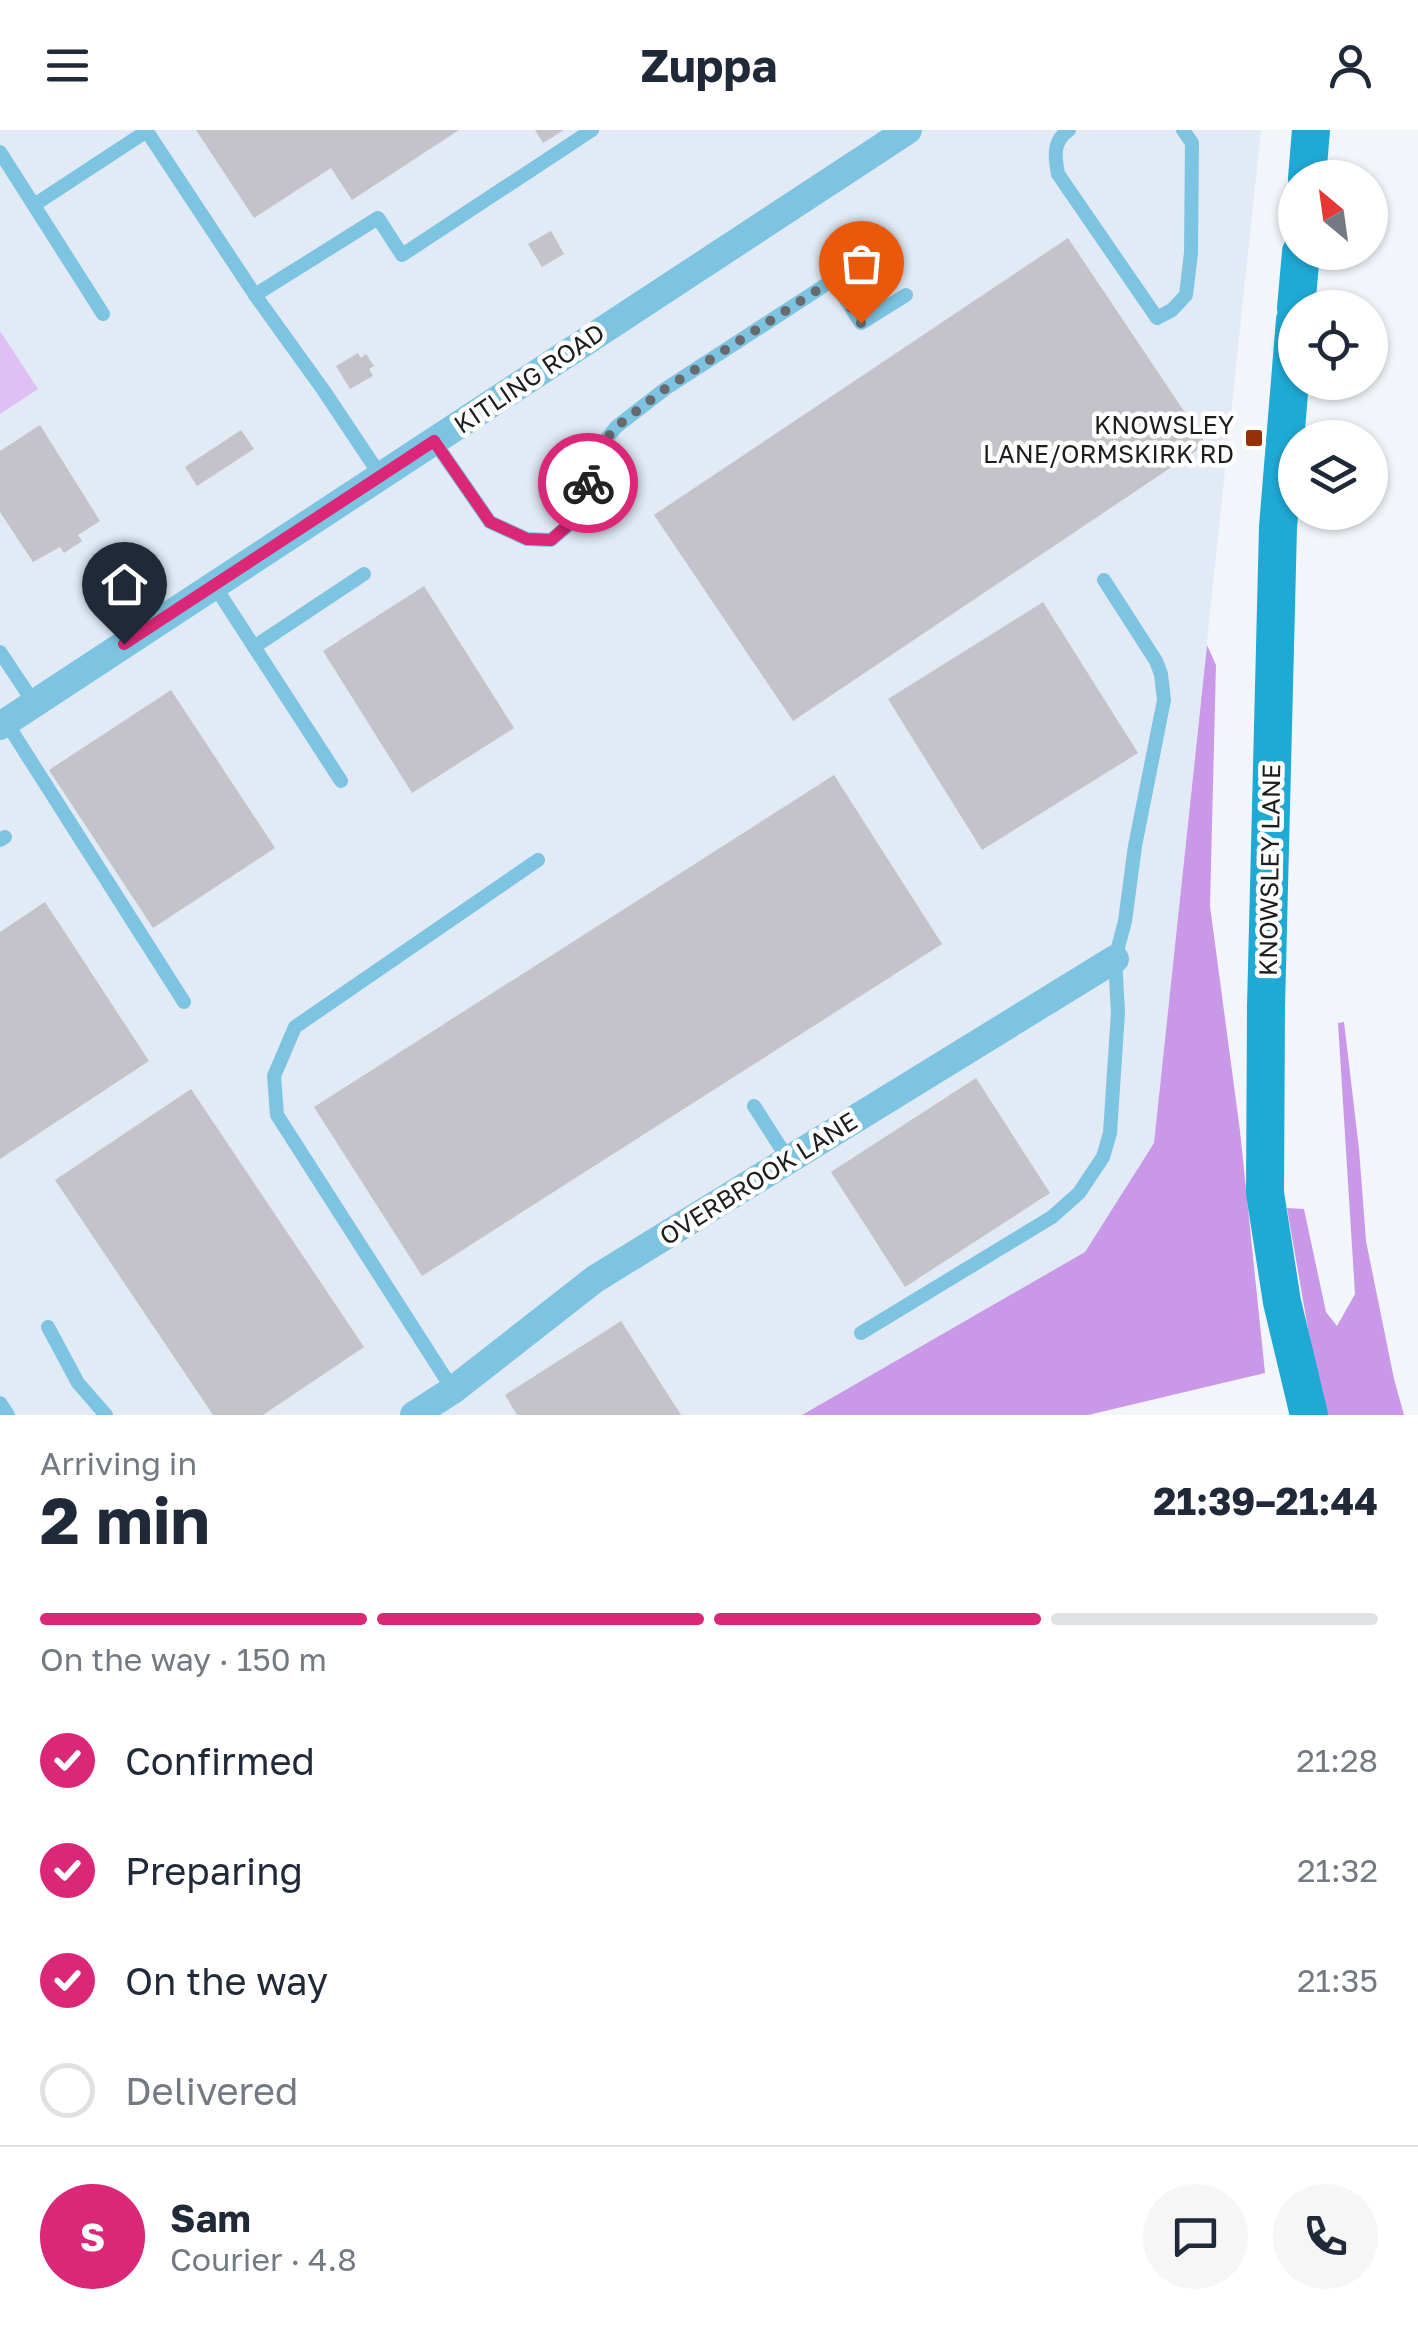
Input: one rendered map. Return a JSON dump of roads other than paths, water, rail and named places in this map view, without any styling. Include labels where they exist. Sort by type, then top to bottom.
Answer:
[{"type":"main road","points":[[1308,160],[1311,130]]},
{"type":"main road","name":"KNOWSLEY LANE","points":[[1288,400],[1278,527],[1265,1193],[1282,1302],[1309,1415]]},
{"type":"street","name":"KITLING ROAD","points":[[3,724],[908,130]]},
{"type":"street","name":"OVERBROOK LANE","points":[[414,1415],[453,1390],[594,1278],[1115,959]]},
{"type":"lane","points":[[34,205],[146,130],[380,476]]},
{"type":"lane","points":[[255,295],[378,218],[402,255],[592,130]]},
{"type":"lane","points":[[1069,130],[1054,151],[1058,174],[1158,318],[1186,295],[1191,253],[1192,143],[1184,130]]},
{"type":"lane","points":[[0,152],[103,314]]},
{"type":"lane","points":[[434,441],[490,522],[527,539],[551,540],[576,518],[593,456],[616,427],[665,389],[833,280],[861,323],[906,294]]},
{"type":"lane","points":[[254,647],[364,574]]},
{"type":"lane","points":[[861,1333],[1052,1217],[1078,1193],[1102,1156],[1110,1133],[1118,1012],[1115,959],[1164,700],[1156,661],[1104,580]]},
{"type":"lane","points":[[214,585],[342,781]]},
{"type":"lane","points":[[0,652],[34,703]]},
{"type":"lane","points":[[3,724],[184,1002]]},
{"type":"lane","points":[[453,1390],[277,1115],[274,1076],[295,1027],[538,860]]},
{"type":"lane","points":[[754,1106],[788,1159]]},
{"type":"lane","points":[[48,1327],[78,1383],[106,1415]]},
{"type":"lane","points":[[0,1403],[8,1415]]},
{"type":"place","name":"KNOWSLEY LANE/ORMSKIRK RD","points":[[1254,438]]}]
